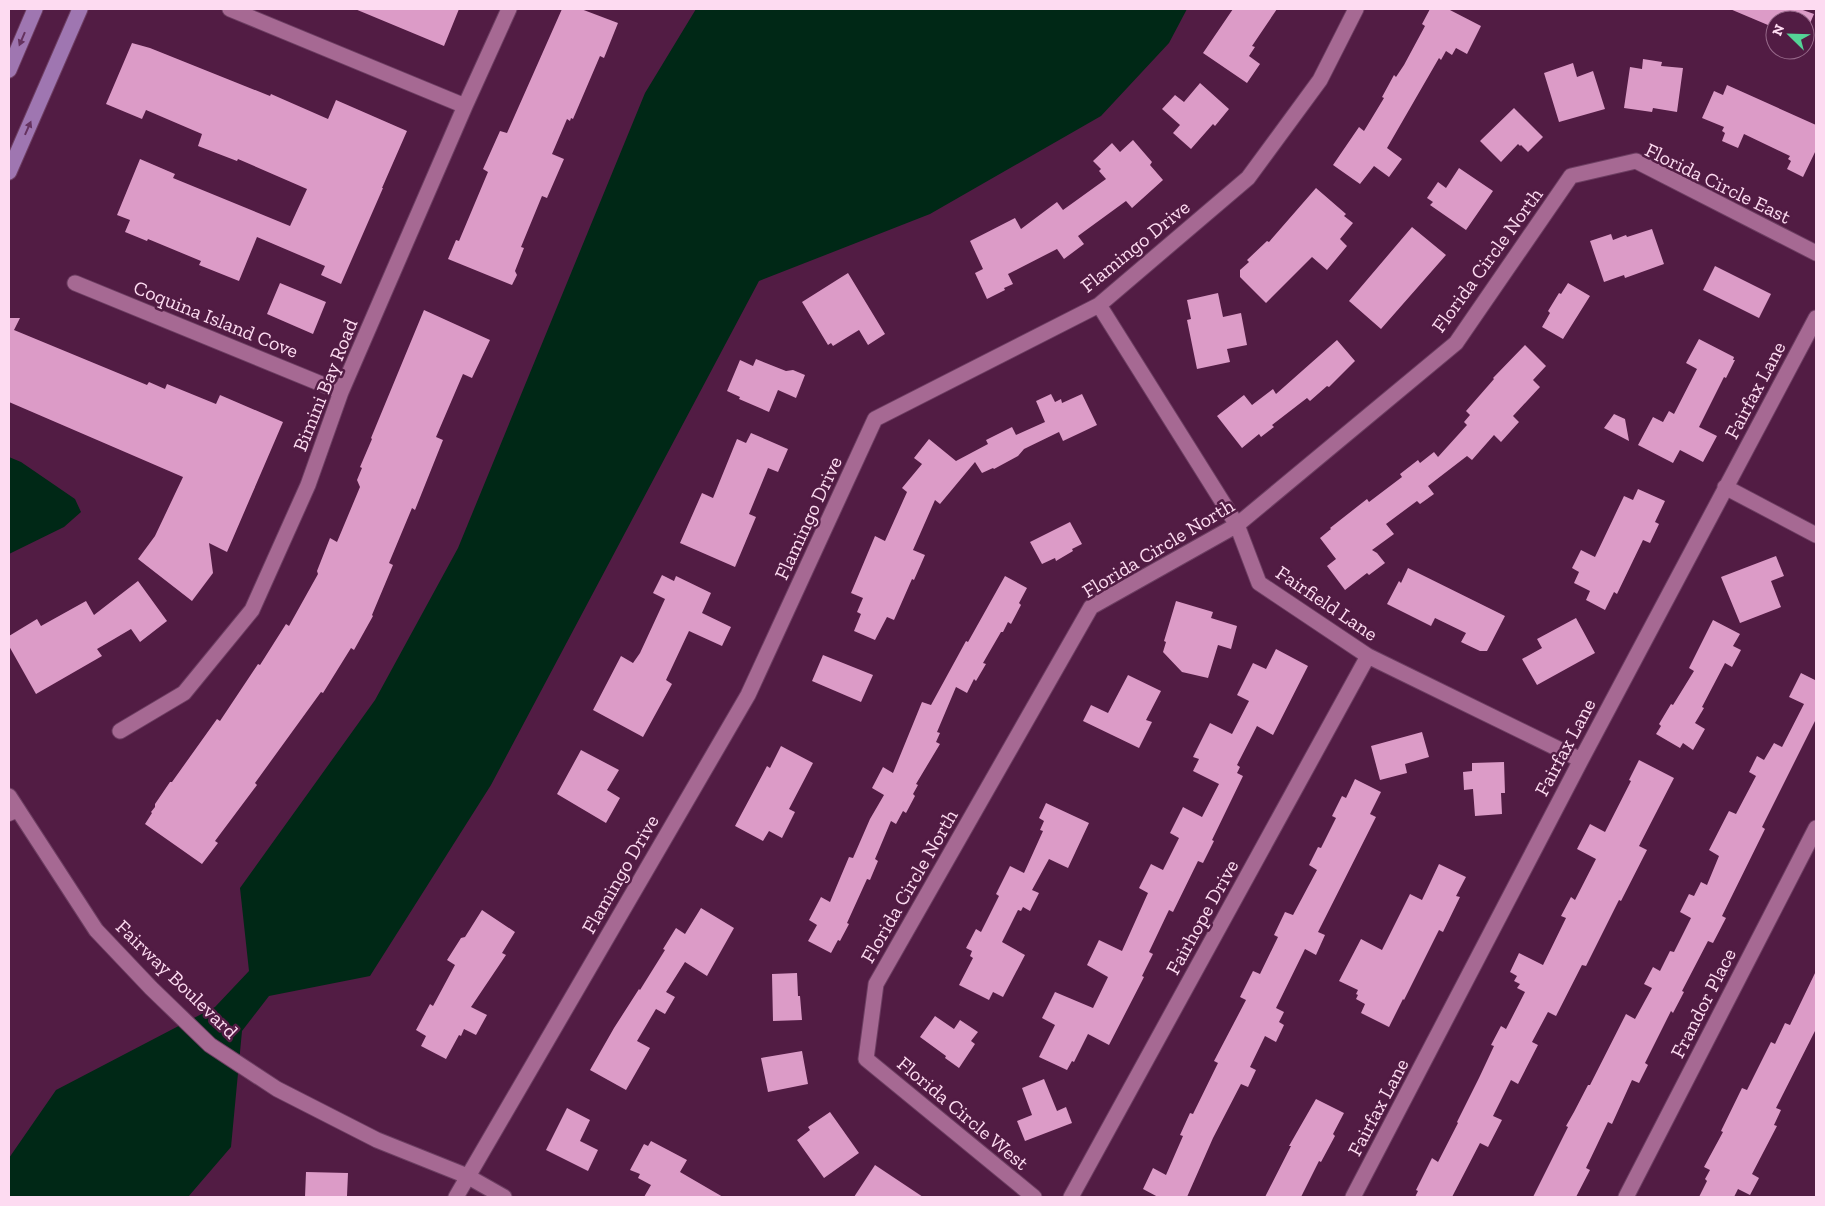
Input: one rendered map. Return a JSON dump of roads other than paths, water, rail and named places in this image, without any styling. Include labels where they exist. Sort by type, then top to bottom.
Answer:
[{"type":"main road","points":[[9,70],[35,9]]},
{"type":"main road","points":[[9,172],[80,9]]},
{"type":"street","points":[[230,9],[464,106]]},
{"type":"street","name":"Bimini Bay Road","points":[[120,731],[184,693],[252,610],[308,484],[341,392],[464,106],[509,9]]},
{"type":"street","name":"Flamingo Drive","points":[[456,1197],[748,695],[875,419],[1099,304],[1248,178],[1320,80],[1356,9]]},
{"type":"street","name":"Florida Circle East","points":[[1571,176],[1636,161],[1816,253]]},
{"type":"street","name":"Florida Circle North","points":[[866,1059],[876,984],[1091,607],[1238,526],[1456,343],[1571,176]]},
{"type":"street","name":"Coquina Island Cove","points":[[75,283],[341,392]]},
{"type":"street","name":"Fairfield Lane","points":[[1099,304],[1238,526],[1259,583],[1368,656],[1581,760]]},
{"type":"street","name":"Fairfax Lane","points":[[1353,1197],[1581,760],[1816,318]]},
{"type":"street","points":[[1725,487],[1816,535]]},
{"type":"street","name":"Fairhope Drive","points":[[1071,1197],[1368,656]]},
{"type":"street","name":"Fairway Boulevard","points":[[9,796],[14,814],[96,930],[151,988],[210,1045],[277,1089],[376,1140],[467,1176],[504,1197]]},
{"type":"street","name":"Frandor Place","points":[[1626,1197],[1816,828]]},
{"type":"street","name":"Florida Circle West","points":[[866,1059],[1034,1197]]}]
